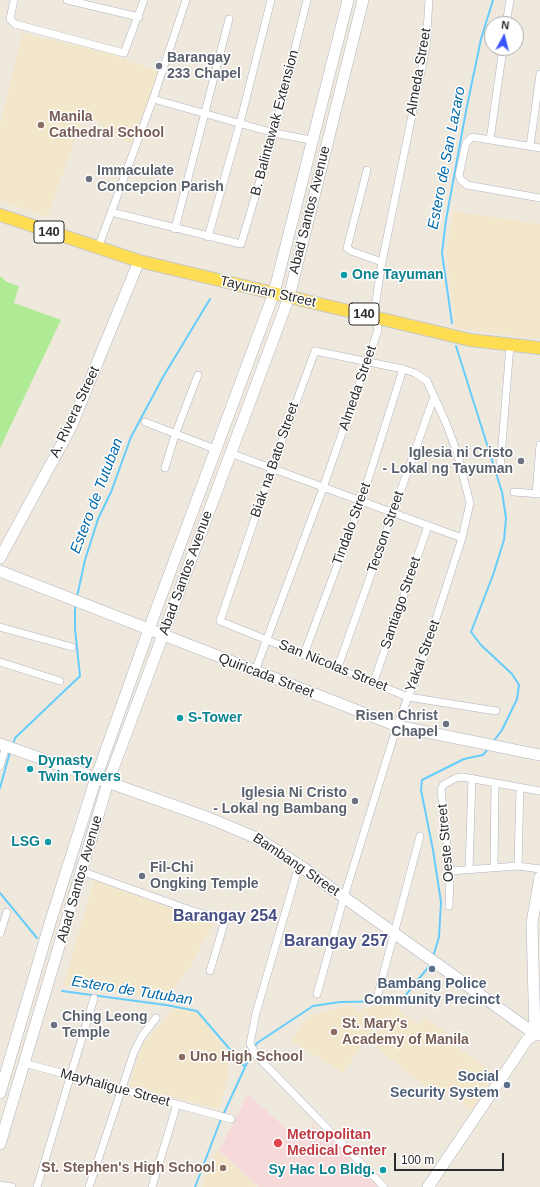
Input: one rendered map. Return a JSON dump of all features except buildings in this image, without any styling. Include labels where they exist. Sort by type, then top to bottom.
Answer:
[{"type":"main road","name":"Abad Santos Avenue","points":[[0,1093],[5,1058],[48,930],[96,778],[215,449],[274,293],[311,140],[348,0]]},
{"type":"main road","name":"Abad Santos Avenue","points":[[0,1144],[108,782],[289,297],[363,0]]},
{"type":"main road","name":"Tayuman Street","points":[[0,215],[139,261],[470,340],[540,348]]},
{"type":"main road","name":"A. Rivera Street","points":[[0,558],[71,427],[139,261]]},
{"type":"main road","name":"Quiricada Street","points":[[0,571],[397,726],[540,755]]},
{"type":"main road","name":"Bambang Street","points":[[8,746],[249,833],[299,865],[538,1035]]},
{"type":"main road","points":[[428,1187],[527,1040],[538,1035],[532,922],[540,877]]},
{"type":"main road","name":"Mayhaligue Street","points":[[5,1058],[24,1063]]},
{"type":"street","points":[[14,0],[10,19],[12,22],[124,53],[144,0]]},
{"type":"street","points":[[67,0],[138,17]]},
{"type":"street","points":[[98,248],[153,99],[186,0]]},
{"type":"street","points":[[111,212],[208,237],[240,123],[271,0]]},
{"type":"street","name":"B. Balintawak Extension","points":[[208,237],[241,244],[274,133],[307,0]]},
{"type":"street","name":"Almeda Street","points":[[255,671],[324,488],[378,330],[375,307],[382,262],[426,47],[429,0]]},
{"type":"street","points":[[507,16],[510,0]]},
{"type":"street","points":[[175,229],[229,19]]},
{"type":"street","points":[[490,140],[502,56]]},
{"type":"street","points":[[530,146],[540,74]]},
{"type":"street","points":[[153,99],[274,133],[311,140]]},
{"type":"street","points":[[540,148],[472,137],[466,143],[459,175],[461,180],[468,185],[540,198]]},
{"type":"street","points":[[367,170],[347,248],[351,251],[382,262]]},
{"type":"street","points":[[500,470],[510,345]]},
{"type":"street","name":"Biak na Bato Street","points":[[220,621],[272,468],[315,350],[368,362]]},
{"type":"street","name":"Yakal Street","points":[[317,994],[344,897],[397,726],[422,662],[462,538],[470,503],[457,452],[428,381],[415,373],[403,369],[368,362]]},
{"type":"street","name":"Tindalo Street","points":[[304,654],[361,502],[403,369]]},
{"type":"street","points":[[165,468],[175,434],[198,375]]},
{"type":"street","name":"Tecson Street","points":[[338,668],[434,397]]},
{"type":"street","points":[[144,422],[215,449]]},
{"type":"street","points":[[514,492],[538,494],[540,445]]},
{"type":"street","points":[[230,453],[462,538]]},
{"type":"street","name":"Santiago Street","points":[[374,681],[428,526]]},
{"type":"street","name":"San Nicolas Street","points":[[220,621],[374,681],[408,697],[496,711]]},
{"type":"street","points":[[0,626],[72,647]]},
{"type":"street","points":[[0,662],[60,680]]},
{"type":"street","points":[[0,766],[8,746]]},
{"type":"street","name":"Oeste Street","points":[[449,906],[450,870],[441,790],[446,782],[456,778],[472,778]]},
{"type":"street","points":[[469,869],[472,778],[540,791]]},
{"type":"street","points":[[494,868],[495,783]]},
{"type":"street","points":[[518,866],[520,788]]},
{"type":"street","points":[[378,994],[420,836]]},
{"type":"street","points":[[299,865],[256,1013],[250,1044],[257,1056],[384,1187]]},
{"type":"street","points":[[450,870],[518,866],[540,869]]},
{"type":"street","points":[[81,871],[190,910],[222,919],[224,924],[210,970]]},
{"type":"street","points":[[0,934],[7,912]]},
{"type":"street","points":[[37,1187],[94,998]]},
{"type":"street","points":[[89,1187],[134,1052],[142,1036],[156,1018]]},
{"type":"street","name":"Mayhaligue Street","points":[[24,1063],[71,1077],[229,1118]]},
{"type":"street","points":[[152,1187],[177,1104]]},
{"type":"street","points":[[0,1185],[12,1187]]},
{"type":"shaded area","name":"Manila Cathedral School","points":[[22,33],[109,53],[160,72],[134,144],[101,131],[103,124],[84,117],[47,217],[0,201],[0,125]]},
{"type":"shaded area","points":[[453,211],[540,224],[540,339],[455,328],[446,252]]},
{"type":"shaded area","points":[[94,880],[213,924],[190,967],[165,999],[63,986]]},
{"type":"shaded area","points":[[391,1004],[419,1025],[425,1017],[458,1042],[455,1046],[495,1074],[472,1110],[437,1086],[432,1092],[370,1042],[382,1025],[360,1010]]},
{"type":"shaded area","name":"St. Mary's Academy of Manila","points":[[350,1005],[377,1023],[343,1073],[292,1041],[302,1023],[314,1014]]},
{"type":"shaded area","name":"Uno High School","points":[[177,1008],[195,1012],[199,1015],[225,1050],[228,1061],[228,1080],[219,1109],[129,1086],[142,1046],[171,1011]]},
{"type":"shaded area","name":"Metropolitan Medical Center","points":[[248,1094],[281,1124],[306,1139],[313,1125],[338,1147],[377,1187],[259,1187],[219,1151]]},
{"type":"shaded area","name":"St. Stephen's High School","points":[[216,1149],[257,1187],[202,1187]]},
{"type":"green space","points":[[0,276],[7,282],[19,286],[14,303],[61,320],[0,448]]},
{"type":"waterway","name":"Estero de San Lazaro","points":[[452,323],[442,253],[446,220],[481,39],[493,0]]},
{"type":"waterway","name":"Estero de Tutuban","points":[[77,597],[85,560],[98,519],[111,492],[131,437],[163,377],[210,299]]},
{"type":"waterway","name":"Estero de San Lazaro","points":[[456,346],[502,492],[506,518],[504,540],[493,575],[471,632],[481,645],[512,674],[519,685],[517,699],[502,730],[493,742]]},
{"type":"waterway","name":"Estero de Tutuban","points":[[13,744],[15,738],[80,676],[75,629],[75,605]]},
{"type":"waterway","points":[[433,957],[439,937],[441,902],[433,850],[421,790],[422,780],[464,759],[483,755],[488,749]]},
{"type":"waterway","name":"Estero de Tutuban","points":[[0,788],[10,752]]},
{"type":"waterway","name":"Estero de Tutuban","points":[[0,893],[37,938]]},
{"type":"waterway","points":[[254,1048],[257,1043],[313,1006],[340,1002],[401,1001],[430,965]]},
{"type":"waterway","name":"Estero de Tutuban","points":[[62,991],[166,1005],[197,1011],[245,1067]]},
{"type":"waterway","points":[[223,1115],[252,1052]]},
{"type":"waterway","points":[[195,1187],[221,1119]]},
{"type":"place","name":"Barangay 233 Chapel","points":[[159,66]]},
{"type":"place","name":"Manila Cathedral School","points":[[41,125]]},
{"type":"place","name":"Immaculate Concepcion Parish","points":[[89,179]]},
{"type":"place","name":"One Tayuman","points":[[344,275]]},
{"type":"place","name":"Iglesia ni Cristo - Lokal ng Tayuman","points":[[521,461]]},
{"type":"place","name":"S-Tower","points":[[180,718]]},
{"type":"place","name":"Risen Christ Chapel","points":[[446,724]]},
{"type":"place","name":"Dynasty Twin Towers","points":[[30,769]]},
{"type":"place","name":"Iglesia Ni Cristo - Lokal ng Bambang","points":[[355,801]]},
{"type":"place","name":"LSG","points":[[48,842]]},
{"type":"place","name":"Fil-Chi Ongking Temple","points":[[142,876]]},
{"type":"place","name":"Bambang Police Community Precinct","points":[[432,969]]},
{"type":"place","name":"Ching Leong Temple","points":[[54,1025]]},
{"type":"place","name":"St. Mary's Academy of Manila","points":[[334,1032]]},
{"type":"place","name":"Uno High School","points":[[182,1057]]},
{"type":"place","name":"Social Security System","points":[[507,1085]]},
{"type":"place","name":"Metropolitan Medical Center","points":[[278,1143]]},
{"type":"place","name":"St. Stephen's High School","points":[[223,1168]]},
{"type":"place","name":"Sy Hac Lo Bldg.","points":[[383,1170]]},
{"type":"district","name":"Barangay 254","points":[[225,917]]},
{"type":"district","name":"Barangay 257","points":[[336,942]]}]
